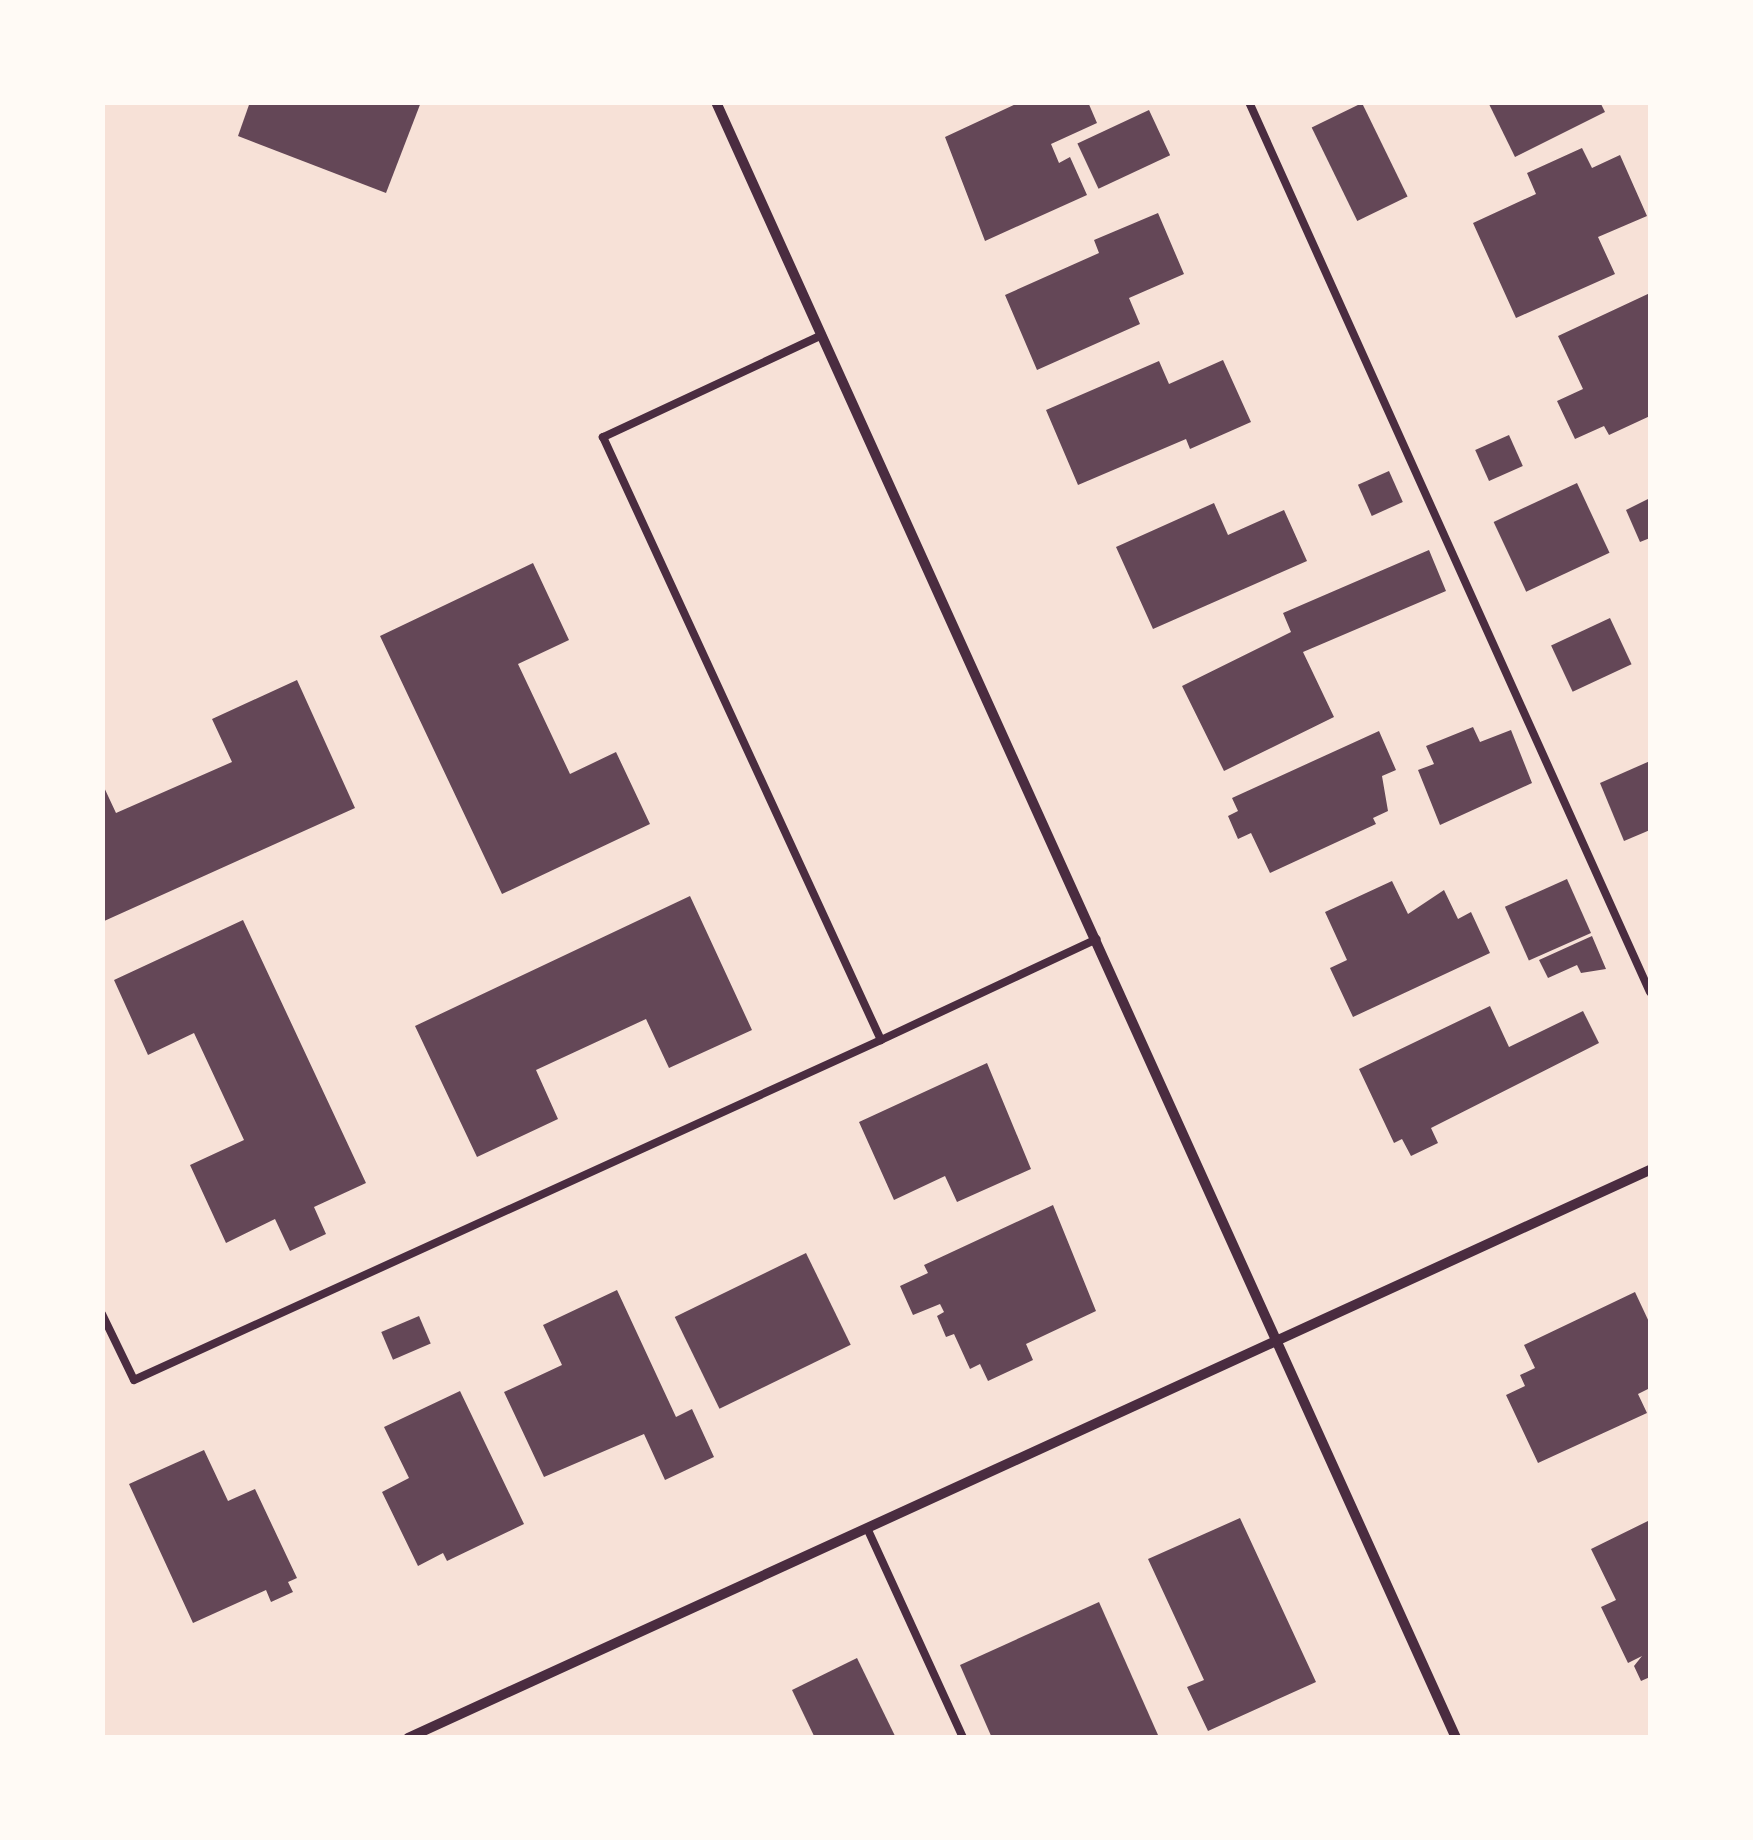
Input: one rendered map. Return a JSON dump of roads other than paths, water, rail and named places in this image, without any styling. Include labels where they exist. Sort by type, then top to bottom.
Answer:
[{"type":"street","points":[[716,102],[1456,1738]]},
{"type":"street","points":[[408,1738],[1650,1170]]},
{"type":"street","points":[[432,1725],[437,1738]]},
{"type":"lane","points":[[1248,102],[1650,992]]},
{"type":"lane","points":[[822,335],[603,436],[881,1040]]},
{"type":"lane","points":[[102,1314],[134,1380],[1097,940]]},
{"type":"lane","points":[[867,1528],[963,1738]]}]
